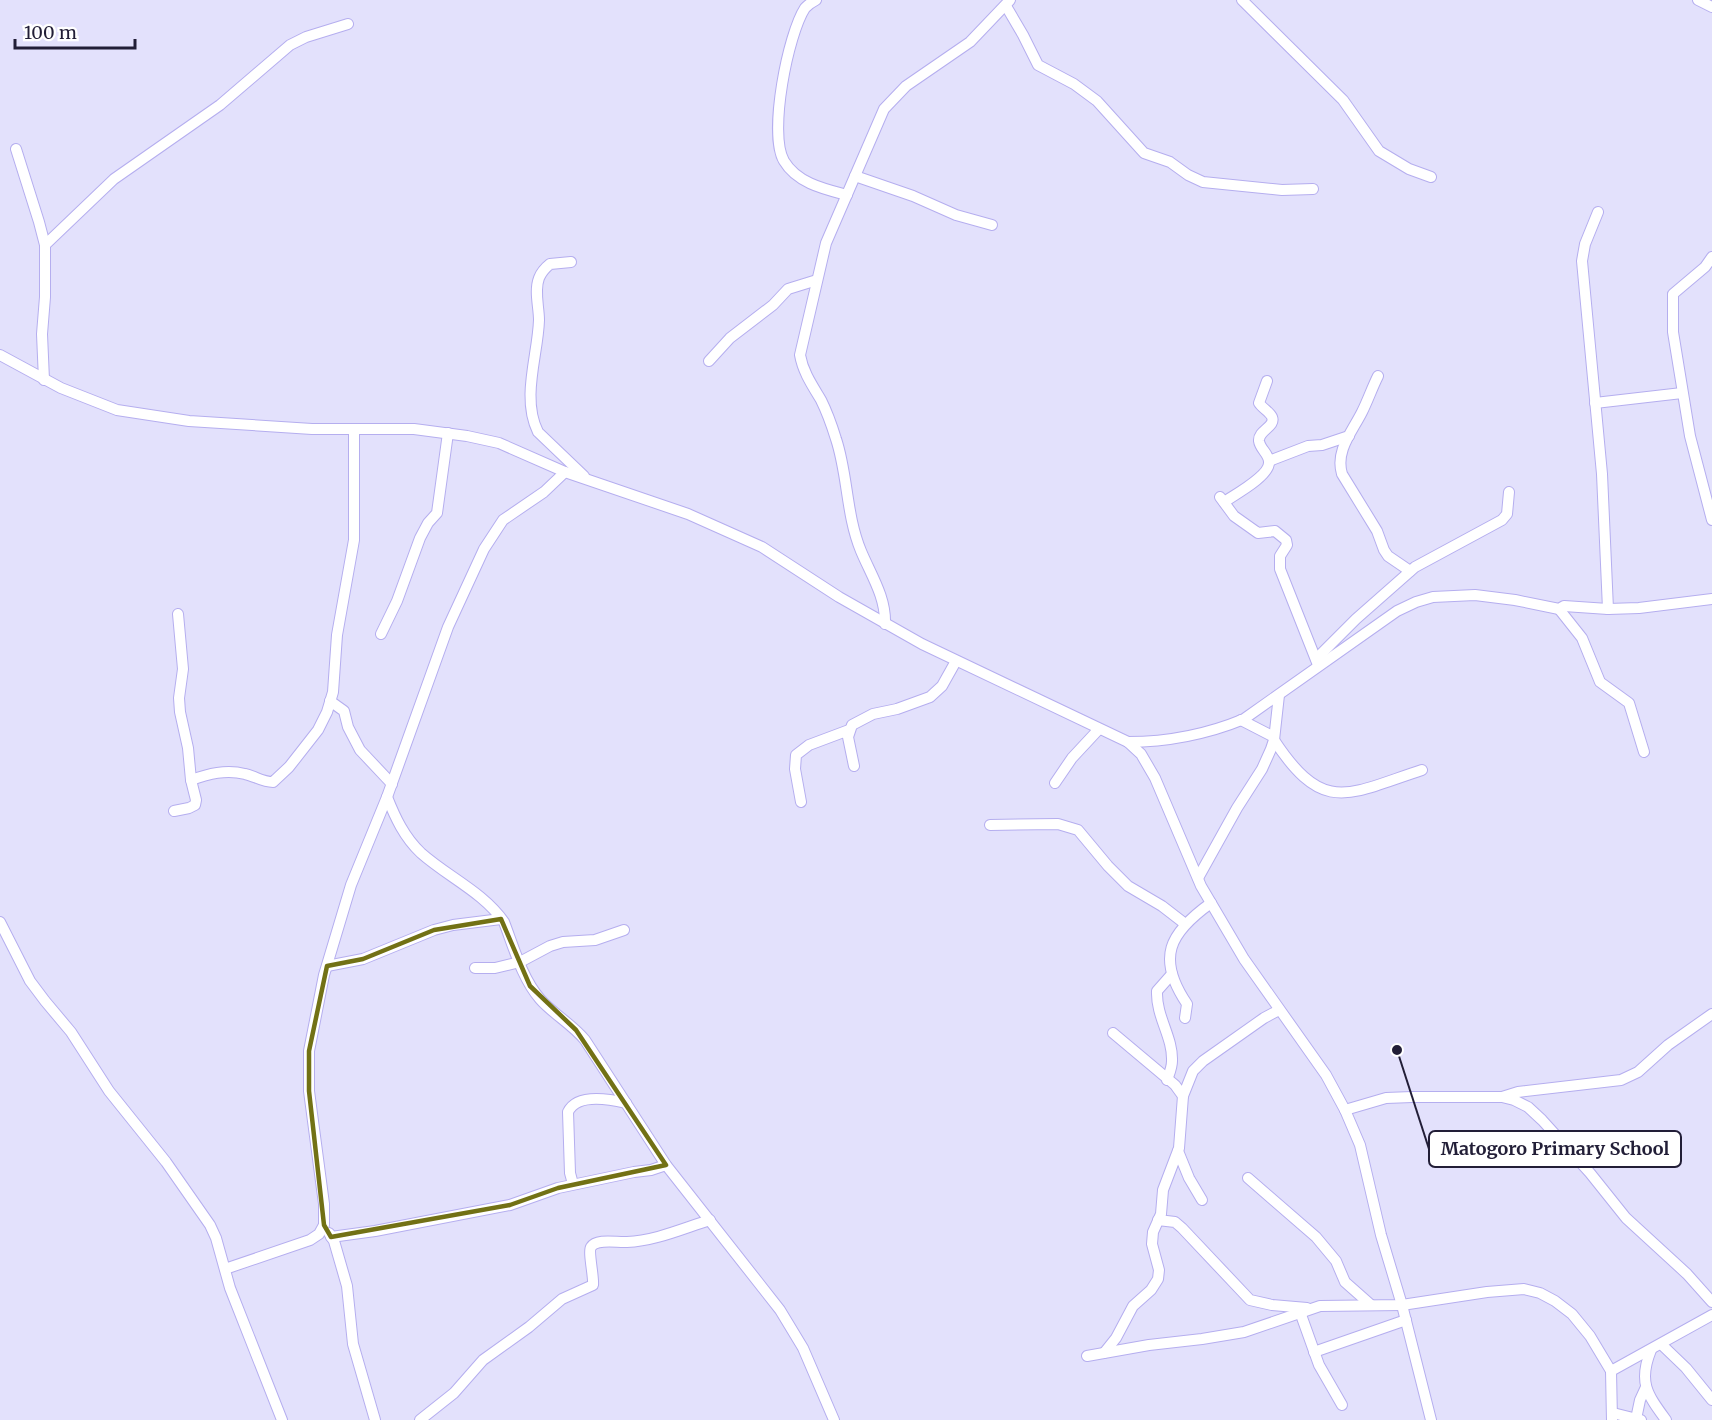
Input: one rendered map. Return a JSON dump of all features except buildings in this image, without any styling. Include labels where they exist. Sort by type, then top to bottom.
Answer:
[{"type":"street","points":[[816,0],[806,7],[795,29],[788,51],[778,126],[778,147],[783,160],[798,177],[817,186],[847,195]]},
{"type":"street","points":[[1242,0],[1343,100],[1379,151],[1409,169],[1431,177]]},
{"type":"street","points":[[1698,0],[1712,7]]},
{"type":"street","points":[[885,624],[882,601],[874,576],[860,549],[836,437],[822,403],[802,365],[800,355],[826,243],[879,119],[898,93],[970,42],[1008,3],[1038,65],[1074,84],[1096,101],[1144,153],[1170,162],[1203,182],[1282,190],[1313,189]]},
{"type":"street","points":[[45,245],[114,179],[220,105],[290,45],[306,37],[348,24]]},
{"type":"street","points":[[16,149],[45,245],[42,334],[44,380]]},
{"type":"street","points":[[855,176],[905,193],[956,216],[992,225]]},
{"type":"street","points":[[1599,212],[1585,244],[1582,261],[1602,474],[1608,609]]},
{"type":"street","points":[[1712,257],[1705,267],[1673,292],[1673,332],[1682,393],[1690,436],[1712,520]]},
{"type":"street","points":[[571,262],[550,264],[539,276],[537,286],[539,322],[531,375],[532,402],[534,425],[538,432],[589,480]]},
{"type":"street","points":[[709,361],[730,338],[773,305],[788,289],[817,280]]},
{"type":"street","points":[[0,355],[44,380],[92,402],[117,410],[189,421],[312,429],[414,429],[499,443],[565,472],[688,514],[762,547],[885,624],[956,661],[1128,742],[1141,754],[1155,778],[1198,878],[1244,959],[1326,1075],[1345,1110],[1360,1145],[1381,1234],[1402,1305],[1431,1420]]},
{"type":"street","points":[[1378,376],[1341,453],[1339,464],[1342,474],[1377,531],[1384,550],[1410,571]]},
{"type":"street","points":[[1266,381],[1259,403],[1273,420],[1272,424],[1260,435],[1259,441],[1269,461],[1266,471],[1256,480],[1222,500],[1234,516],[1258,533],[1275,531],[1286,540],[1287,545],[1280,556],[1280,569],[1317,662]]},
{"type":"street","points":[[1595,404],[1682,393]]},
{"type":"street","points":[[191,780],[218,772],[241,772],[259,780],[273,782],[289,767],[318,730],[333,692],[337,635],[354,540],[354,429]]},
{"type":"street","points":[[381,634],[397,601],[420,538],[428,523],[437,513],[448,433]]},
{"type":"street","points":[[1269,461],[1308,446],[1322,445],[1349,436]]},
{"type":"street","points":[[225,1269],[310,1240],[319,1234],[324,1225],[324,1204],[309,1091],[309,1052],[327,966],[351,885],[392,784],[448,627],[484,549],[503,520],[544,492],[565,472]]},
{"type":"street","points":[[1128,742],[1152,742],[1200,733],[1241,720],[1279,695],[1317,662],[1376,601],[1410,571],[1502,520],[1507,514],[1509,492]]},
{"type":"street","points":[[1317,662],[1397,611],[1432,597],[1475,596],[1515,600],[1559,609],[1578,630],[1600,682],[1629,703],[1644,752]]},
{"type":"street","points":[[1559,609],[1564,606],[1608,609],[1639,608],[1712,598]]},
{"type":"street","points":[[174,811],[189,808],[196,803],[180,712],[179,698],[183,669],[178,636],[178,614]]},
{"type":"street","points":[[854,766],[849,749],[849,730],[852,725],[873,714],[897,709],[930,697],[942,686],[956,661]]},
{"type":"street","points":[[1198,878],[1237,808],[1262,770],[1274,738],[1279,695]]},
{"type":"street","points":[[330,701],[344,711],[348,727],[360,750],[392,784]]},
{"type":"street","points":[[1241,720],[1274,738],[1314,786],[1336,794],[1372,787],[1422,770]]},
{"type":"street","points":[[1055,783],[1079,750],[1099,729]]},
{"type":"street","points":[[801,802],[795,770],[796,755],[809,745],[849,730]]},
{"type":"street","points":[[387,797],[407,837],[421,852],[485,901],[501,919],[530,986],[537,996],[576,1030],[666,1165],[789,1323],[803,1348],[834,1420]]},
{"type":"street","points":[[990,825],[1058,824],[1078,830],[1128,886],[1162,906],[1184,923]]},
{"type":"street","points":[[1185,1018],[1188,1004],[1173,981],[1170,958],[1172,946],[1184,923],[1211,903]]},
{"type":"street","points":[[327,966],[363,959],[434,930],[453,925],[501,919]]},
{"type":"street","points":[[0,922],[30,981],[71,1032],[109,1091],[198,1205],[216,1238],[252,1345],[282,1420]]},
{"type":"street","points":[[475,968],[495,968],[520,962],[562,942],[595,940],[624,930]]},
{"type":"street","points":[[1167,1080],[1173,1064],[1159,1014],[1157,991],[1172,974]]},
{"type":"street","points":[[1104,1353],[1116,1338],[1133,1306],[1151,1290],[1158,1279],[1159,1270],[1152,1244],[1161,1211],[1163,1190],[1178,1151],[1183,1096],[1193,1071],[1203,1060],[1264,1018],[1280,1010]]},
{"type":"street","points":[[1502,1097],[1518,1092],[1621,1080],[1638,1072],[1668,1045],[1712,1014]]},
{"type":"street","points":[[1113,1033],[1175,1085],[1183,1096]]},
{"type":"street","points":[[1345,1110],[1386,1098],[1502,1097],[1514,1100],[1527,1107],[1542,1120],[1590,1173],[1626,1218],[1687,1274],[1712,1302]]},
{"type":"street","points":[[573,1184],[567,1112],[569,1108],[580,1101],[605,1099],[626,1103]]},
{"type":"street","points":[[1178,1151],[1189,1178],[1202,1200]]},
{"type":"street","points":[[331,1237],[375,1231],[510,1204],[573,1184],[651,1170],[666,1165]]},
{"type":"street","points":[[1248,1178],[1316,1237],[1336,1261],[1345,1282],[1371,1305]]},
{"type":"street","points":[[420,1420],[454,1393],[483,1360],[529,1327],[562,1299],[593,1285],[589,1251],[593,1245],[600,1242],[629,1242],[710,1220]]},
{"type":"street","points":[[1158,1220],[1175,1222],[1182,1228],[1250,1300],[1305,1310]]},
{"type":"street","points":[[324,1225],[331,1237],[347,1286],[354,1344],[375,1420]]},
{"type":"street","points":[[1088,1356],[1244,1332],[1305,1310],[1328,1306],[1402,1305],[1487,1292],[1524,1289],[1540,1293],[1572,1314],[1590,1336],[1611,1371],[1628,1418]]},
{"type":"street","points":[[1305,1310],[1314,1352],[1342,1405]]},
{"type":"street","points":[[1611,1371],[1712,1316]]},
{"type":"street","points":[[1314,1352],[1406,1320]]},
{"type":"street","points":[[1661,1344],[1686,1368],[1712,1400]]},
{"type":"street","points":[[1651,1350],[1645,1365],[1646,1387],[1666,1420]]},
{"type":"street","points":[[1628,1418],[1646,1387]]},
{"type":"highlighted area","points":[[501,919],[530,986],[576,1030],[666,1165],[558,1188],[510,1205],[331,1237],[324,1225],[309,1091],[309,1051],[327,966],[363,959],[434,930]]},
{"type":"place","name":"Matogoro Primary School","points":[[1397,1050]]}]
